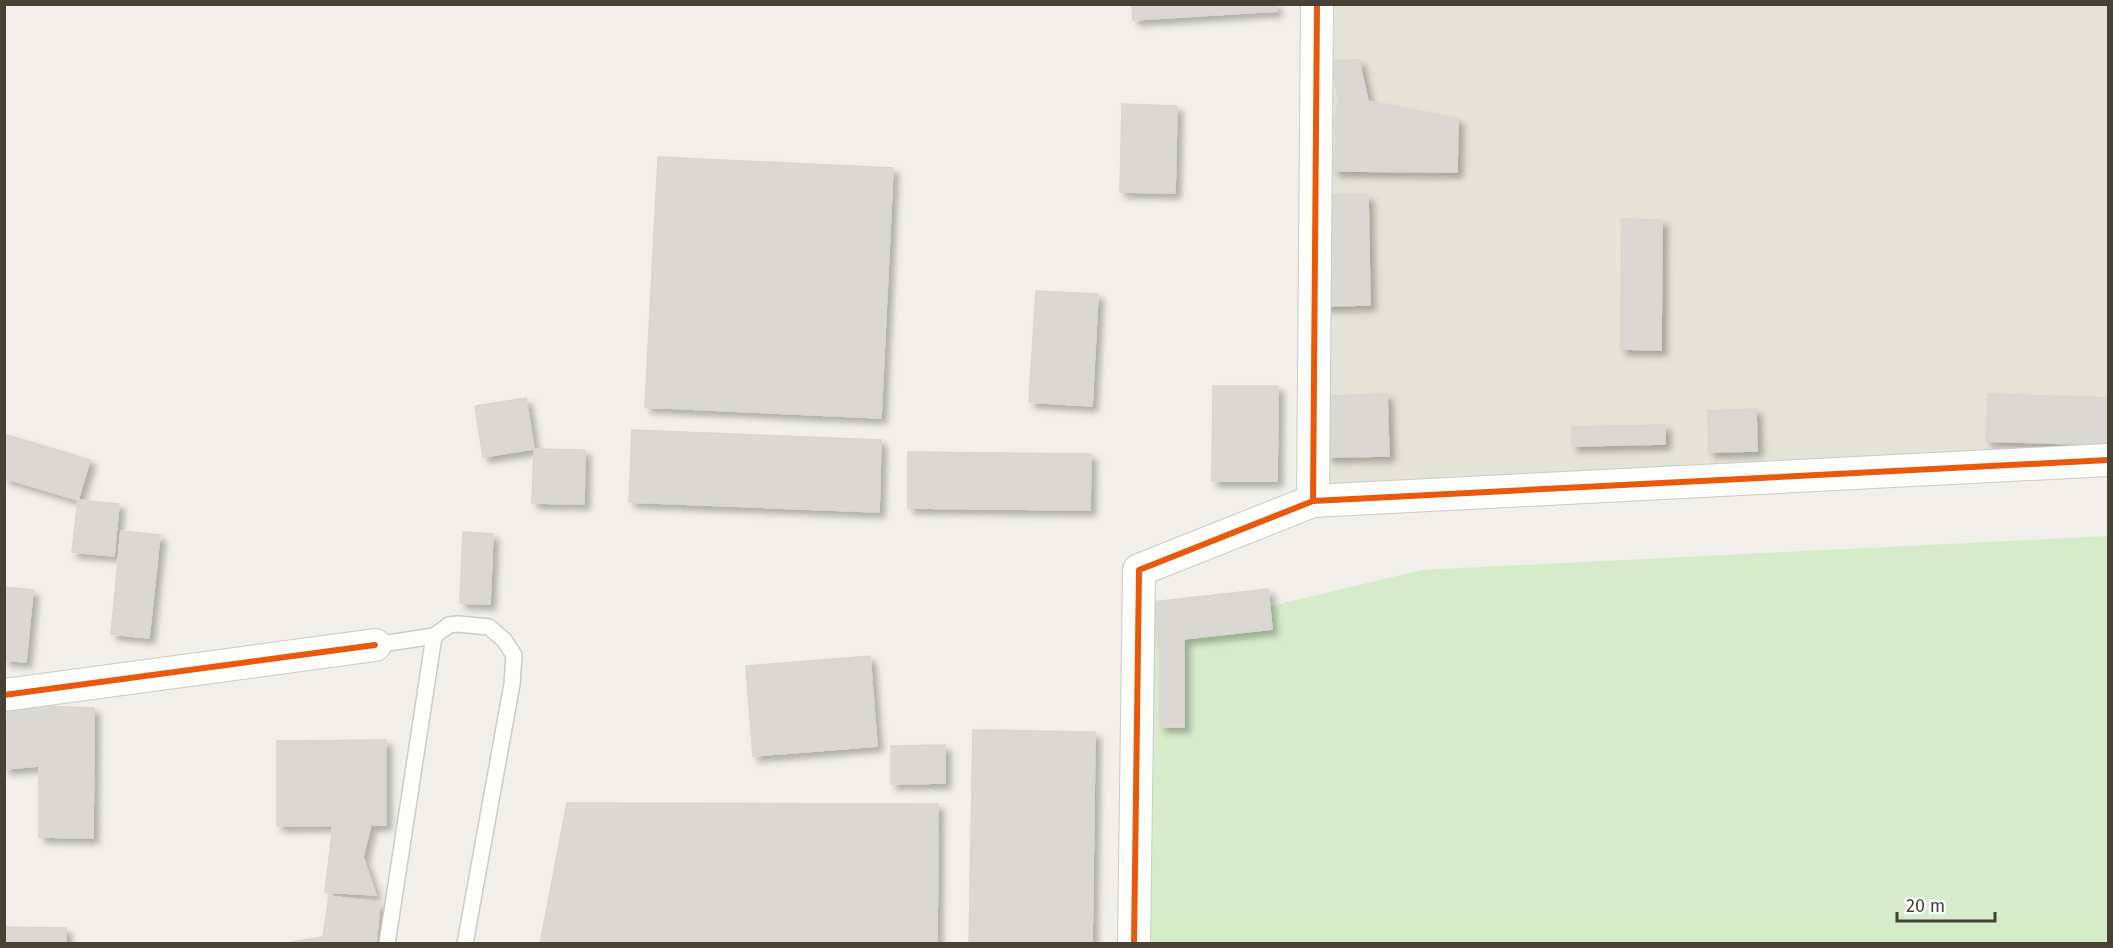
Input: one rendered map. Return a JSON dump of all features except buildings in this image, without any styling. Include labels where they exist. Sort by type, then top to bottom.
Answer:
[{"type":"street","points":[[1313,501],[1317,4]]},
{"type":"street","points":[[1134,944],[1139,570],[1313,501],[2109,460]]},
{"type":"street","points":[[4,695],[375,645]]},
{"type":"lane","points":[[375,645],[434,636],[449,625],[458,624],[489,627],[504,640],[514,655],[512,684],[465,944]]},
{"type":"lane","points":[[387,944],[434,636]]},
{"type":"shaded area","points":[[1317,5],[2108,5],[2108,460],[1313,501]]},
{"type":"green space","points":[[2108,536],[2108,943],[1149,944],[1154,634],[1422,570]]},
{"type":"cycle path","points":[[1134,944],[1139,570],[1313,501],[1317,4]]},
{"type":"cycle path","points":[[1313,501],[2108,460]]},
{"type":"cycle path","points":[[4,695],[375,645]]}]
